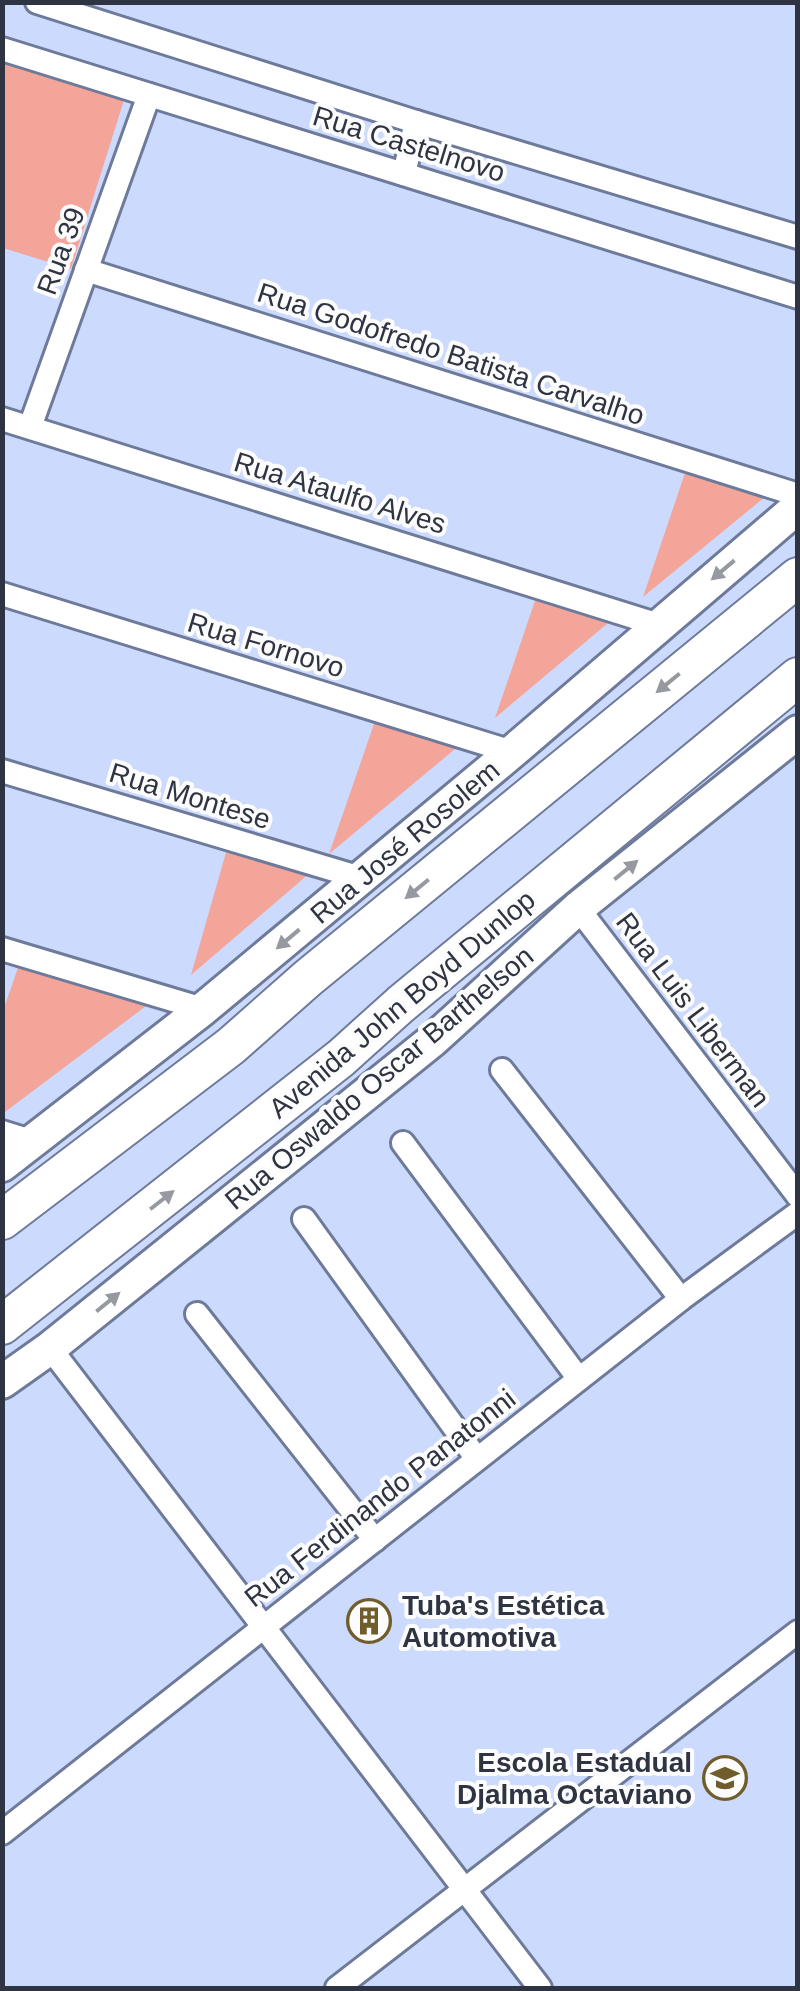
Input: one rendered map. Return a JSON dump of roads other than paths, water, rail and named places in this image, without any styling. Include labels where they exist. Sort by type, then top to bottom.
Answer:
[{"type":"main road","points":[[2,1220],[230,1046],[798,577]]},
{"type":"main road","name":"Avenida John Boyd Dunlop","points":[[2,1325],[341,1058],[638,806],[798,677]]},
{"type":"main road","points":[[638,806],[798,710]]},
{"type":"street","points":[[37,2],[798,237]]},
{"type":"street","name":"Rua Castelnovo","points":[[2,49],[798,297]]},
{"type":"street","name":"Rua 39","points":[[30,427],[149,95]]},
{"type":"street","points":[[404,174],[416,122]]},
{"type":"street","name":"Rua Godofredo Batista Carvalho","points":[[86,270],[798,495]]},
{"type":"street","name":"Rua Ataulfo Alves","points":[[2,418],[659,625]]},
{"type":"street","name":"Rua José Rosolem","points":[[2,1164],[17,1137],[204,1009],[798,507]]},
{"type":"street","name":"Rua Fornovo","points":[[2,594],[512,752]]},
{"type":"street","name":"Rua Oswaldo Oscar Barthelson","points":[[2,1382],[50,1348],[433,1040],[578,908],[798,732]]},
{"type":"street","name":"Rua Montese","points":[[2,771],[361,878]]},
{"type":"street","name":"Rua Luis Liberman","points":[[578,908],[798,1196]]},
{"type":"street","points":[[2,949],[204,1009]]},
{"type":"street","points":[[502,1070],[681,1299]]},
{"type":"street","points":[[403,1143],[578,1379]]},
{"type":"street","name":"Rua Ferdinando Panatonni","points":[[2,1833],[578,1379],[798,1213]]},
{"type":"street","points":[[304,1220],[477,1459]]},
{"type":"street","points":[[197,1314],[375,1540]]},
{"type":"street","points":[[50,1348],[540,1988]]},
{"type":"street","points":[[337,1988],[798,1632]]},
{"type":"place","name":"Tuba's Estética Automotiva","points":[[369,1621]]},
{"type":"place","name":"Escola Estadual Djalma Octaviano","points":[[725,1778]]}]
